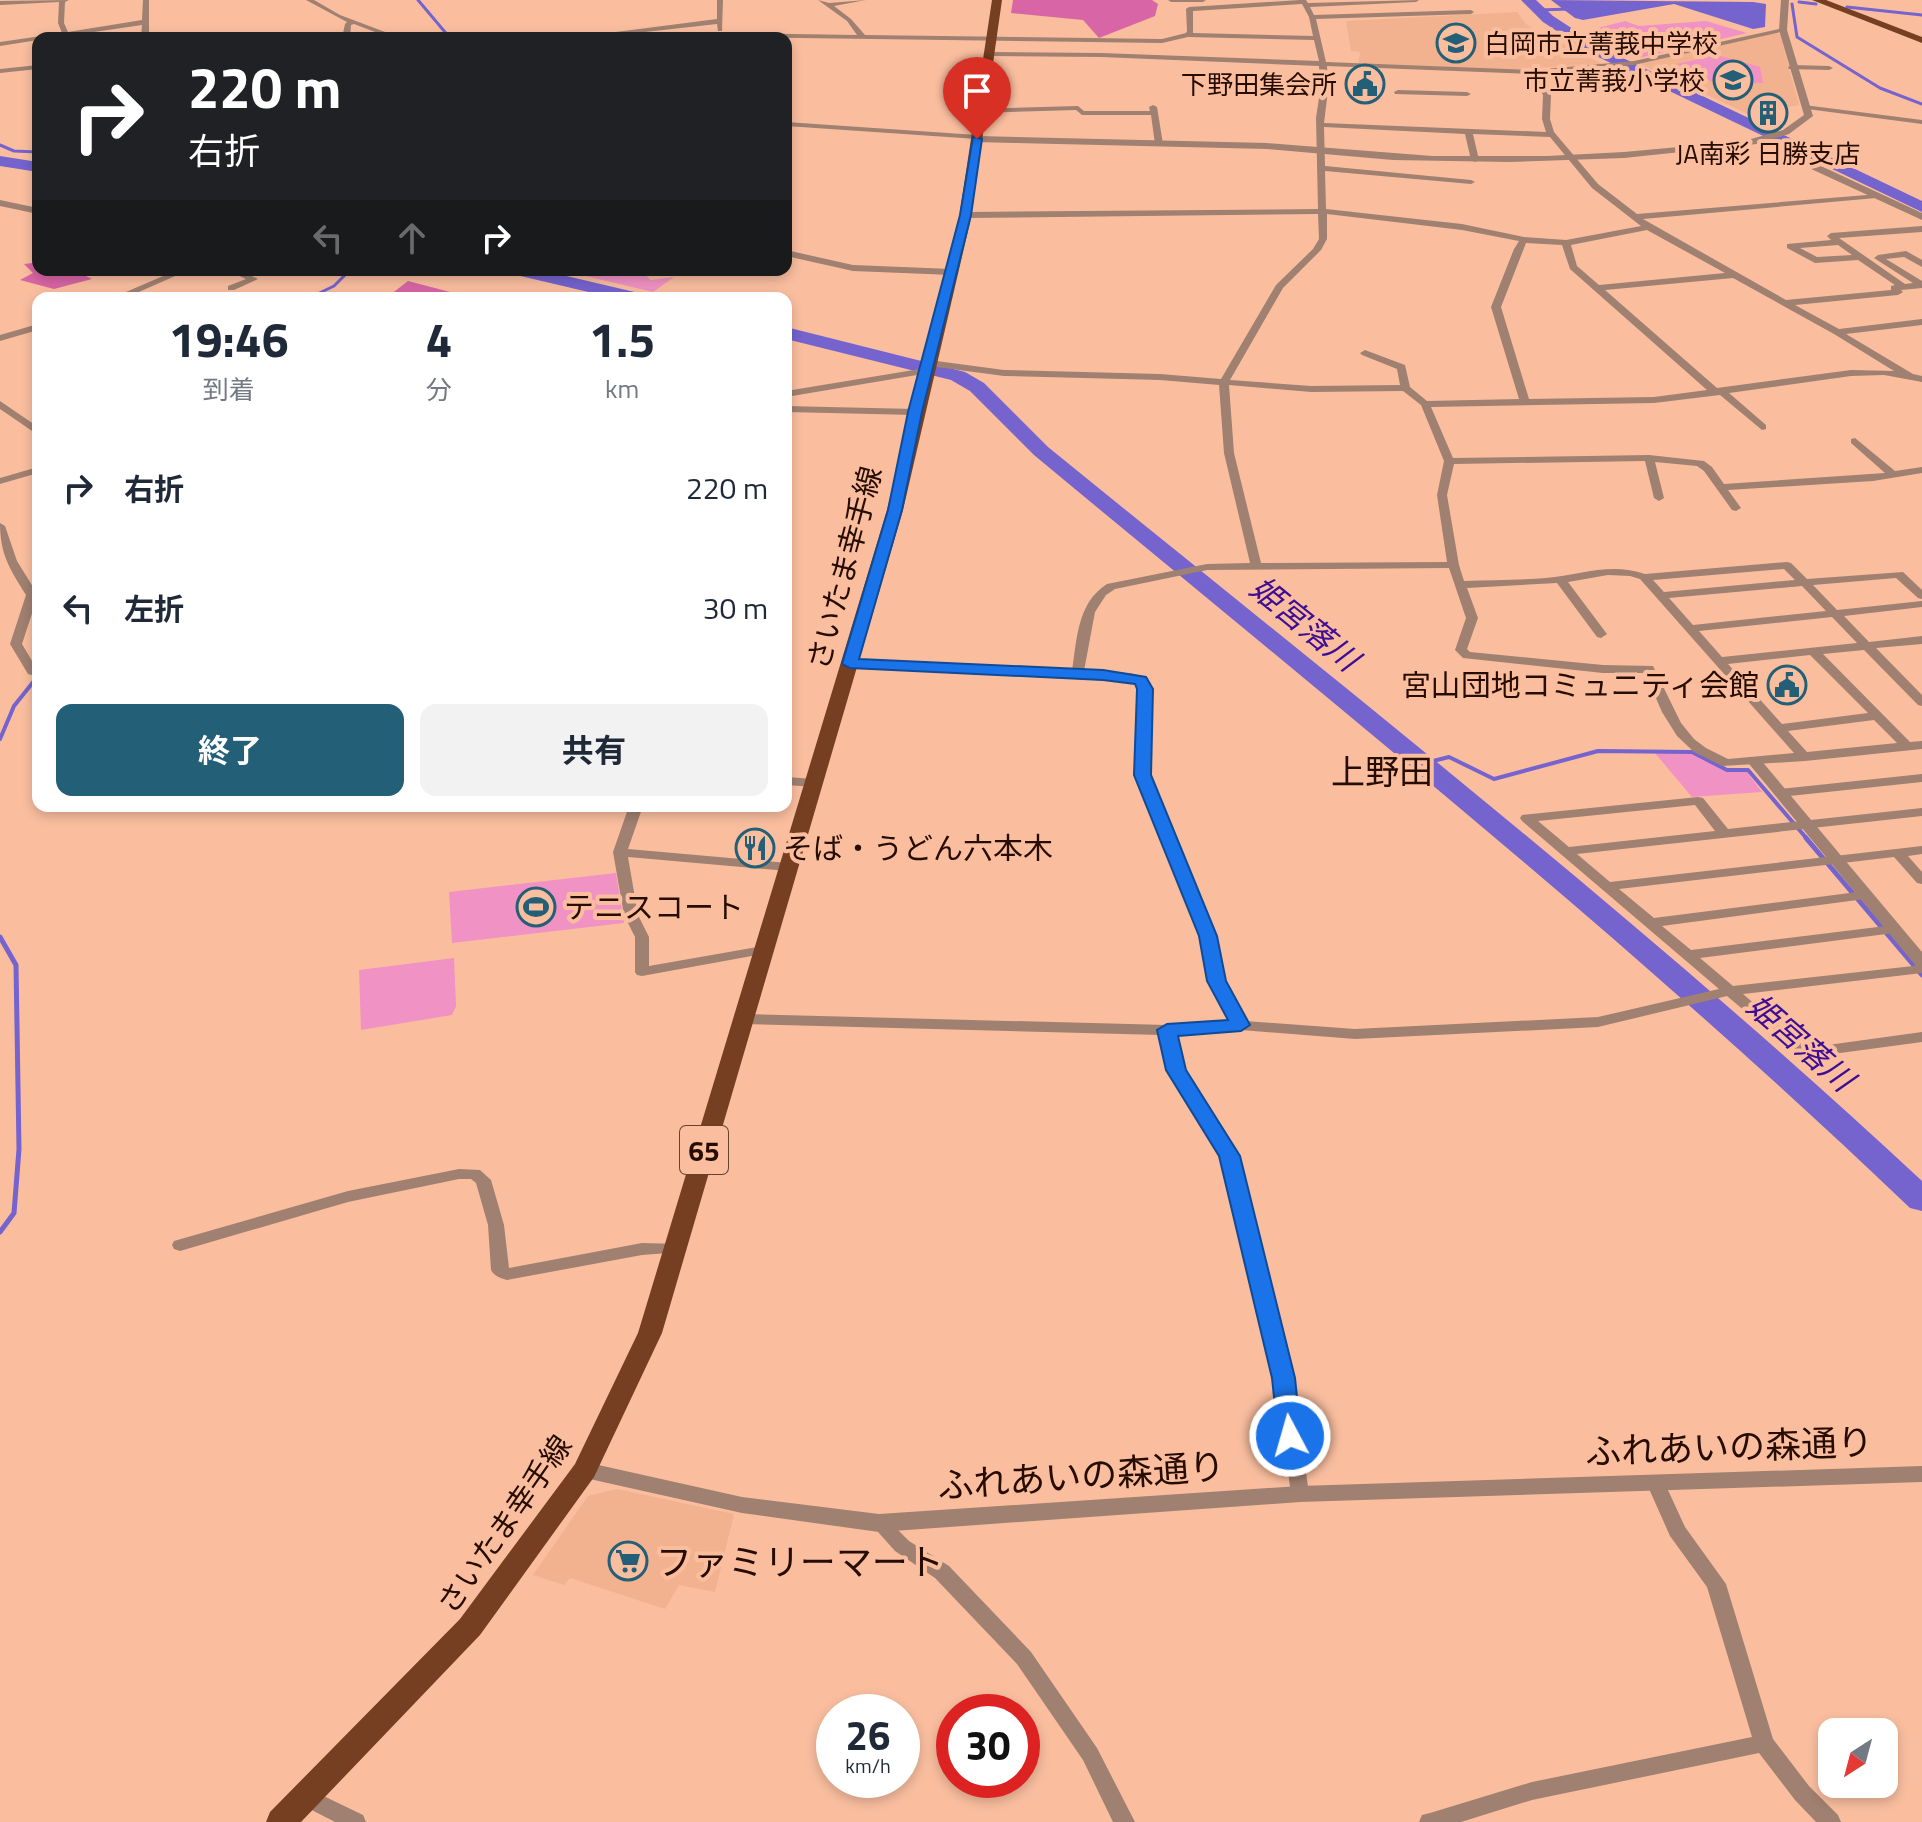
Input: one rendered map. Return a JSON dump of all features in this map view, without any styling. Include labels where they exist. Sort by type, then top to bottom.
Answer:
[{"type":"main road","name":"さいたま幸手線","points":[[281,1822],[470,1627],[585,1470],[650,1333],[895,510],[915,412],[966,215],[978,111],[997,0]]},
{"type":"main road","points":[[1817,0],[1922,40]]},
{"type":"street","points":[[0,3],[64,0],[61,23],[65,32],[145,22]]},
{"type":"street","points":[[145,32],[146,0]]},
{"type":"street","points":[[309,0],[380,32]]},
{"type":"street","points":[[720,0],[720,32]]},
{"type":"street","points":[[824,3],[863,0]]},
{"type":"street","points":[[1211,0],[1171,0],[1168,8],[1222,9],[1305,2],[1416,0]]},
{"type":"street","points":[[1218,0],[1222,9]]},
{"type":"street","points":[[792,124],[977,138],[1321,150],[1389,157],[1475,160],[1619,157],[1761,140],[1782,133],[1809,116],[1783,30],[1785,0]]},
{"type":"street","points":[[1256,567],[1229,453],[1224,382],[1279,287],[1317,250],[1323,239],[1320,125],[1323,64],[1312,17],[1305,2]]},
{"type":"street","points":[[824,3],[849,20],[862,36]]},
{"type":"street","points":[[1312,17],[1471,12],[1461,5],[1394,9]]},
{"type":"street","points":[[1188,35],[1191,31],[1189,9]]},
{"type":"street","points":[[623,32],[721,21]]},
{"type":"street","points":[[347,32],[348,24],[353,22]]},
{"type":"street","points":[[673,26],[675,32]]},
{"type":"street","points":[[987,54],[1087,54],[1533,72],[1631,64],[1783,30]]},
{"type":"street","points":[[792,36],[1162,41],[1188,35],[1317,38]]},
{"type":"street","points":[[0,44],[32,38]]},
{"type":"street","points":[[1162,41],[1172,59]]},
{"type":"street","points":[[1792,67],[1829,68]]},
{"type":"street","points":[[0,71],[32,68]]},
{"type":"street","points":[[1399,96],[1431,101],[1426,68]]},
{"type":"street","points":[[1533,72],[1547,95],[1546,119],[1553,135],[1595,186],[1648,227],[1918,379]]},
{"type":"street","points":[[1430,93],[1467,94]]},
{"type":"street","points":[[1807,107],[1922,122]]},
{"type":"street","points":[[978,111],[1078,108],[1082,113],[1153,110],[1159,144]]},
{"type":"street","points":[[1320,125],[1553,135]]},
{"type":"street","points":[[1468,131],[1475,160]]},
{"type":"street","points":[[1761,140],[1922,217]]},
{"type":"street","points":[[1322,168],[1471,182]]},
{"type":"street","points":[[1636,217],[1876,196]]},
{"type":"street","points":[[0,203],[32,210]]},
{"type":"street","points":[[966,215],[1322,211],[1462,227],[1524,240],[1566,243],[1648,227]]},
{"type":"street","points":[[1903,287],[1831,236],[1922,229]]},
{"type":"street","points":[[1524,240],[1496,307],[1525,403]]},
{"type":"street","points":[[1838,242],[1790,246],[1815,260],[1858,257]]},
{"type":"street","points":[[1566,243],[1573,267],[1762,427]]},
{"type":"street","points":[[792,254],[853,268],[952,272]]},
{"type":"street","points":[[1922,264],[1906,254],[1878,258],[1922,285]]},
{"type":"street","points":[[1598,288],[1735,275]]},
{"type":"street","points":[[132,292],[170,276]]},
{"type":"street","points":[[231,288],[254,279],[246,276]]},
{"type":"street","points":[[1786,303],[1898,292],[1894,288],[1922,285]]},
{"type":"street","points":[[1837,332],[1922,322]]},
{"type":"street","points":[[0,338],[32,329]]},
{"type":"street","points":[[1365,353],[1402,367],[1405,388]]},
{"type":"street","points":[[792,393],[927,369],[1224,382],[1311,389],[1405,388],[1425,404],[1449,461],[1442,495],[1453,565],[1472,618],[1461,650],[1467,655],[1603,669],[1649,669],[1668,711],[1686,739],[1698,749],[1727,763],[1922,745]]},
{"type":"street","points":[[1425,404],[1640,401],[1851,373],[1884,372],[1918,379]]},
{"type":"street","points":[[0,404],[32,428]]},
{"type":"street","points":[[792,409],[915,412]]},
{"type":"street","points":[[1855,441],[1892,474]]},
{"type":"street","points":[[1449,461],[1649,458],[1700,463],[1708,469],[1736,508]]},
{"type":"street","points":[[1649,458],[1659,498]]},
{"type":"street","points":[[1721,487],[1922,470]]},
{"type":"street","points":[[0,481],[32,472]]},
{"type":"street","points":[[0,526],[5,563],[32,595],[16,644],[32,671]]},
{"type":"street","points":[[1077,674],[1092,603],[1098,592],[1111,586],[1207,567],[1453,565]]},
{"type":"street","points":[[1460,585],[1560,579],[1576,574],[1632,572],[1644,577],[1787,565],[1922,702]]},
{"type":"street","points":[[1659,596],[1899,574],[1922,596]]},
{"type":"street","points":[[1644,577],[1805,757]]},
{"type":"street","points":[[1560,579],[1601,634]]},
{"type":"street","points":[[1689,629],[1922,604]]},
{"type":"street","points":[[1719,661],[1920,643]]},
{"type":"street","points":[[1813,651],[1907,746]]},
{"type":"street","points":[[850,664],[1077,674],[1140,680],[1145,689],[1142,775],[1208,936],[1217,981],[1241,1025]]},
{"type":"street","points":[[1779,728],[1877,716]]},
{"type":"street","points":[[1755,762],[1922,962]]},
{"type":"street","points":[[1780,793],[1922,778]]},
{"type":"street","points":[[792,781],[814,783]]},
{"type":"street","points":[[1724,833],[1698,801],[1527,818],[1688,955],[1726,993],[1803,1053],[1922,1037]]},
{"type":"street","points":[[634,812],[620,852],[631,915],[642,937],[642,972],[763,950]]},
{"type":"street","points":[[1566,851],[1922,812]]},
{"type":"street","points":[[1607,886],[1922,850]]},
{"type":"street","points":[[620,852],[788,867]]},
{"type":"street","points":[[1898,853],[1922,880]]},
{"type":"street","points":[[1651,923],[1865,895]]},
{"type":"street","points":[[1688,955],[1894,929]]},
{"type":"street","points":[[742,1019],[1167,1030],[1241,1025],[1355,1034],[1598,1022],[1726,993],[1922,969]]},
{"type":"street","points":[[1167,1030],[1176,1070],[1229,1156],[1284,1378],[1300,1494]]},
{"type":"street","points":[[180,1245],[348,1197],[459,1174],[474,1174],[483,1180],[496,1225],[499,1270],[507,1274],[642,1249],[675,1248]]},
{"type":"street","name":"ふれあいの森通り","points":[[585,1470],[742,1505],[879,1523],[1300,1494],[1922,1474]]},
{"type":"street","points":[[1655,1482],[1677,1531],[1716,1584],[1764,1743],[1802,1793],[1830,1822]]},
{"type":"street","points":[[879,1523],[902,1546],[942,1572],[1024,1658],[1090,1754],[1124,1822]]},
{"type":"street","points":[[1430,1822],[1532,1791],[1764,1743]]},
{"type":"street","points":[[307,1797],[355,1822]]},
{"type":"shaded area","points":[[1013,0],[1152,0],[1158,4],[1155,16],[1099,38],[1083,20],[1011,13]]},
{"type":"shaded area","points":[[1551,0],[1753,2],[1766,4],[1765,27],[1753,29],[1674,4],[1583,20],[1575,18]]},
{"type":"shaded area","name":"白岡市立菁莪中学校","points":[[1517,12],[1526,24],[1546,37],[1578,49],[1602,64],[1505,70],[1358,65],[1360,52],[1351,51],[1346,21]]},
{"type":"shaded area","points":[[1625,21],[1639,26],[1706,21],[1747,33],[1639,58],[1590,30]]},
{"type":"shaded area","name":"市立菁莪小学校","points":[[1780,34],[1799,105],[1748,114],[1640,64]]},
{"type":"shaded area","points":[[1717,55],[1760,67],[1763,83],[1712,82],[1677,64]]},
{"type":"shaded area","points":[[32,274],[32,276],[86,276],[92,279],[54,289],[20,280]]},
{"type":"shaded area","points":[[585,276],[647,276],[651,280],[674,277],[653,292]]},
{"type":"shaded area","points":[[408,281],[450,292],[394,292]]},
{"type":"shaded area","points":[[1654,752],[1692,753],[1727,771],[1746,771],[1762,792],[1692,797]]},
{"type":"shaded area","name":"テニスコート","points":[[616,873],[624,923],[452,943],[449,892]]},
{"type":"shaded area","points":[[454,958],[456,1006],[452,1015],[361,1030],[359,970]]},
{"type":"shaded area","points":[[617,1489],[734,1514],[715,1592],[679,1585],[665,1609],[570,1578],[564,1585],[533,1575],[588,1496]]},
{"type":"waterway","points":[[418,0],[445,32]]},
{"type":"waterway","points":[[1528,0],[1548,19],[1597,51],[1922,207]]},
{"type":"waterway","points":[[1799,2],[1816,4]]},
{"type":"waterway","points":[[1792,4],[1797,37],[1880,88],[1922,104]]},
{"type":"waterway","points":[[1847,7],[1922,15]]},
{"type":"waterway","points":[[1539,10],[1569,9]]},
{"type":"waterway","points":[[0,145],[14,151],[32,152]]},
{"type":"waterway","name":"姫宮落川","points":[[0,161],[32,166]]},
{"type":"waterway","points":[[322,292],[344,276]]},
{"type":"waterway","name":"姫宮落川","points":[[544,276],[612,292]]},
{"type":"waterway","name":"姫宮落川","points":[[792,334],[958,376],[977,387],[1041,451],[1506,833],[1813,1097],[1922,1200]]},
{"type":"waterway","points":[[0,739],[14,706],[32,684]]},
{"type":"waterway","points":[[1421,764],[1449,757],[1494,779],[1598,751],[1692,752],[1727,770],[1748,770],[1808,840]]},
{"type":"waterway","points":[[1806,838],[1922,975]]},
{"type":"waterway","points":[[0,937],[16,965],[19,1149],[14,1213],[0,1232]]},
{"type":"place","name":"白岡市立菁莪中学校","points":[[1456,43]]},
{"type":"place","name":"市立菁莪小学校","points":[[1733,80]]},
{"type":"place","name":"下野田集会所","points":[[1365,84]]},
{"type":"place","name":"JA南彩 日勝支店","points":[[1768,113]]},
{"type":"place","name":"宮山団地コミュニティ会館","points":[[1787,685]]},
{"type":"place","name":"そば・うどん六本木","points":[[755,848]]},
{"type":"place","name":"テニスコート","points":[[536,907]]},
{"type":"place","name":"ファミリーマート","points":[[628,1561]]},
{"type":"district","name":"上野田","points":[[1382,771]]},
{"type":"route","points":[[977,139],[966,215],[915,412],[895,510],[850,664],[1103,675],[1140,680],[1145,689],[1142,775],[1208,936],[1217,981],[1241,1025],[1167,1030],[1176,1070],[1229,1156],[1284,1378],[1290,1436]]}]
